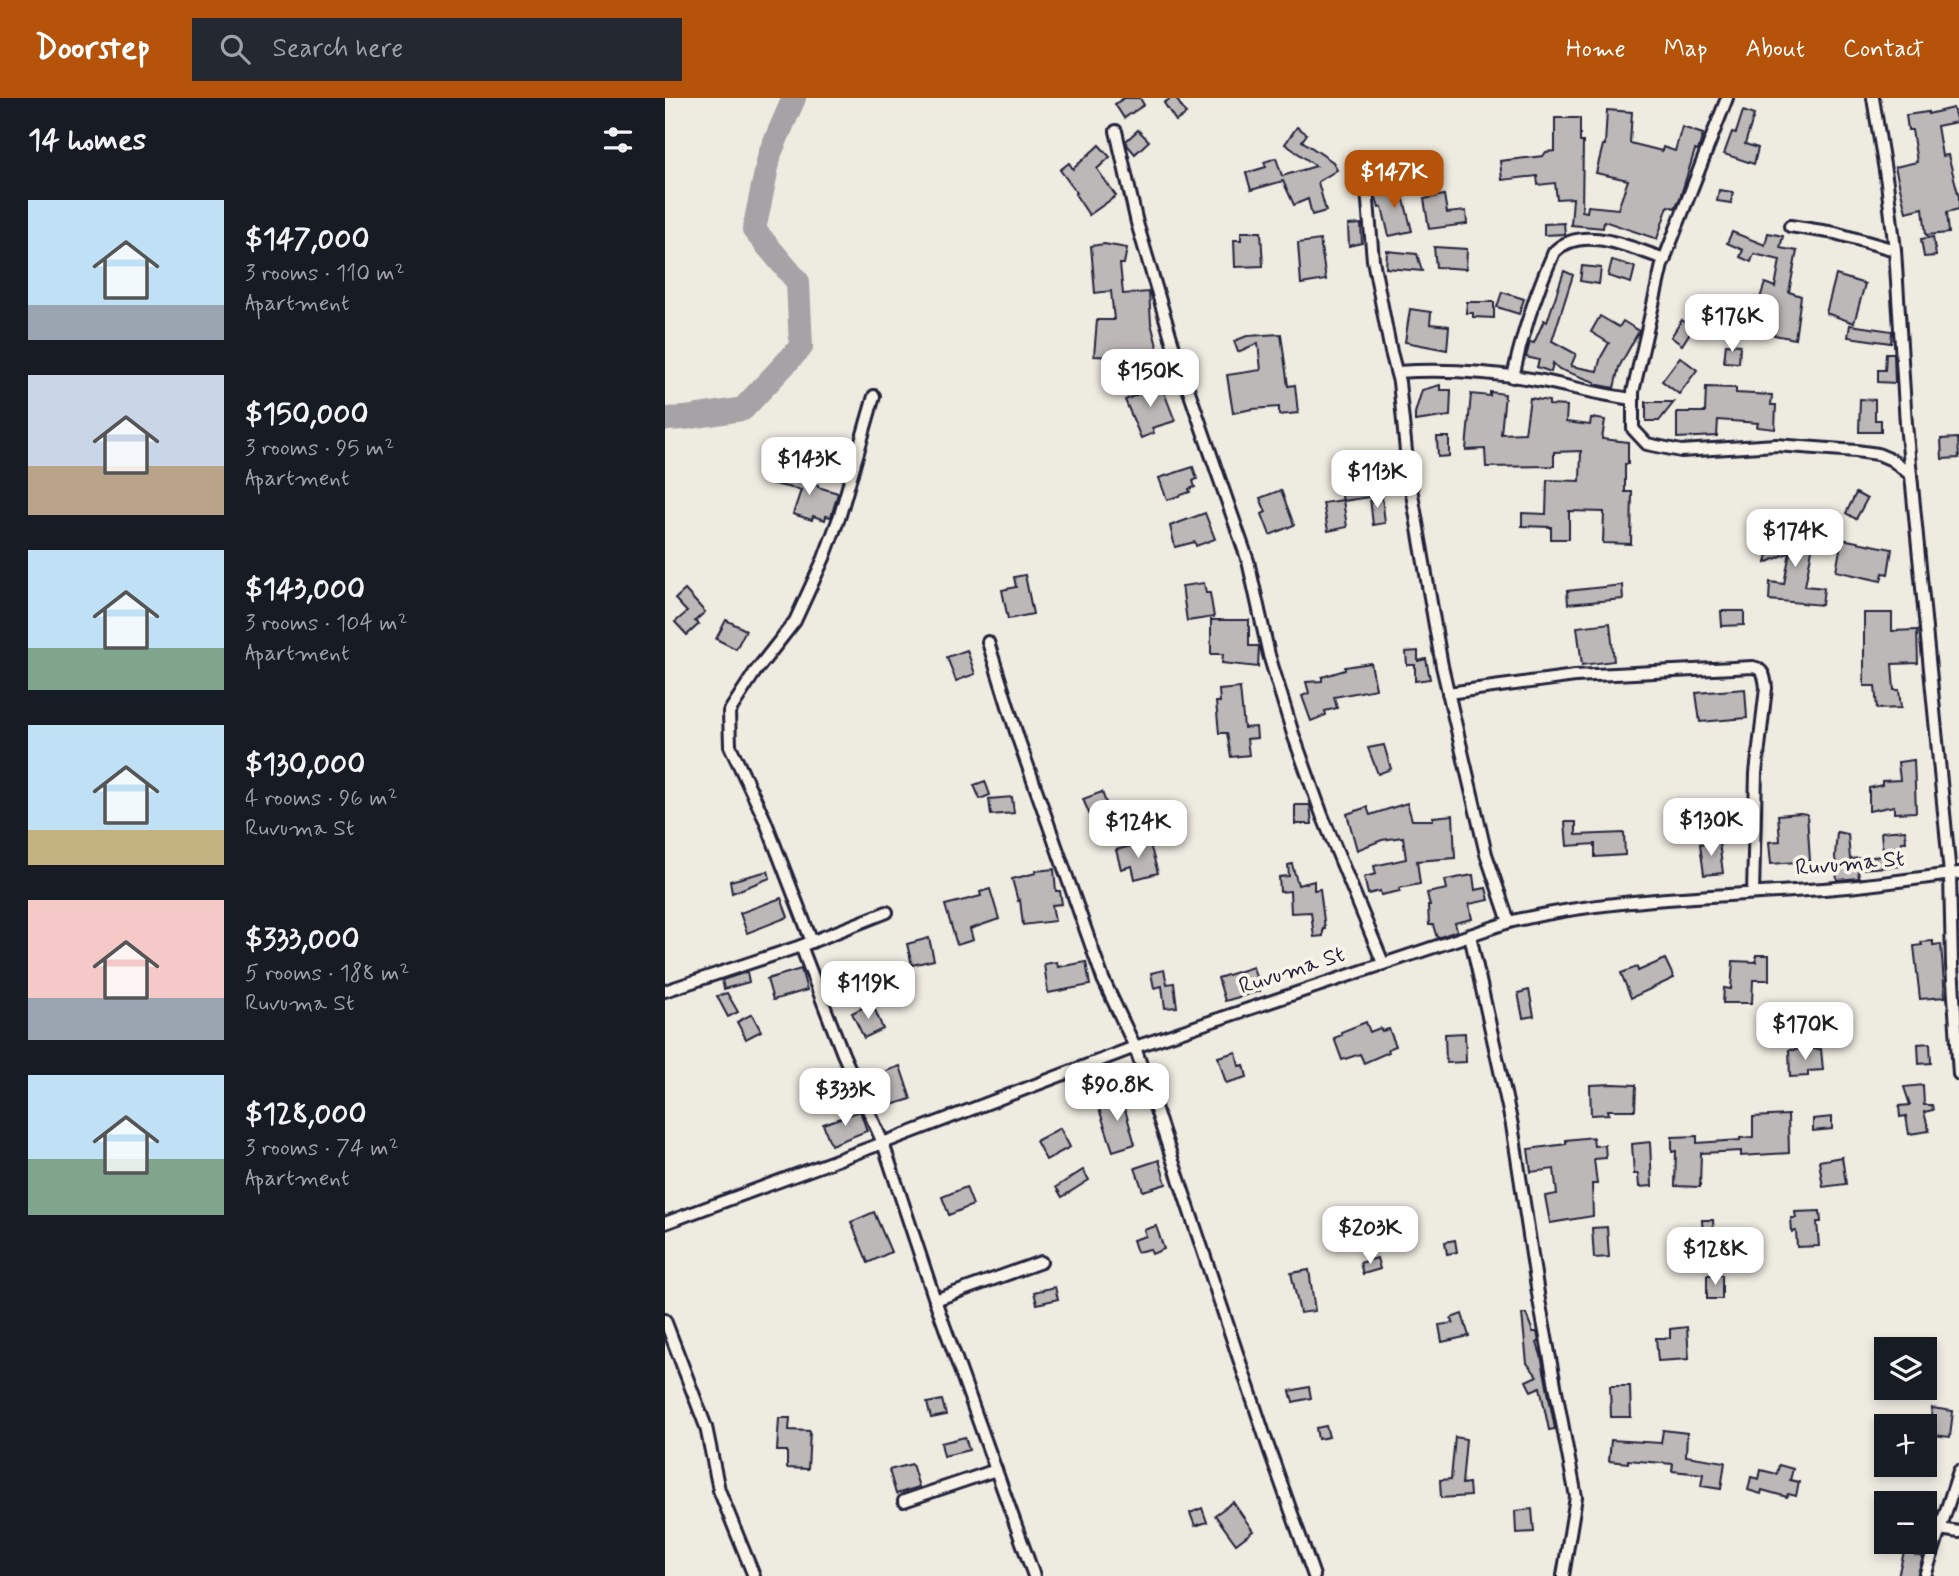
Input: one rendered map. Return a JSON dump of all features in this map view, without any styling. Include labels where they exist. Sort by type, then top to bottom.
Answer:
[{"type":"street","points":[[1727,98],[1665,259],[1632,399],[1633,429],[1647,444],[1681,451],[1776,444],[1856,450],[1892,460],[1911,475]]},
{"type":"street","points":[[1873,98],[1895,250],[1911,475],[1954,874],[1952,965],[1959,1074]]},
{"type":"street","points":[[1116,131],[1137,223],[1174,348],[1248,561],[1269,655],[1293,734],[1322,814],[1383,963]]},
{"type":"street","points":[[1367,190],[1373,260],[1397,372],[1408,471],[1422,540],[1435,631],[1486,854],[1509,922]]},
{"type":"street","points":[[1790,226],[1835,233],[1895,250]]},
{"type":"street","points":[[1513,377],[1537,293],[1553,252],[1558,247],[1573,240],[1598,239],[1665,259]]},
{"type":"street","points":[[1397,372],[1459,372],[1513,377],[1596,395],[1632,399]]},
{"type":"street","points":[[874,396],[840,515],[824,558],[795,621],[755,672],[729,712],[730,746],[765,820],[843,1054],[883,1143],[935,1300],[1034,1576]]},
{"type":"street","points":[[988,642],[1017,738],[1103,979],[1135,1046],[1314,1576]]},
{"type":"street","points":[[1448,693],[1575,676],[1753,667],[1759,669],[1764,674],[1766,688],[1755,799],[1753,893]]},
{"type":"street","name":"Ruvuma St","points":[[665,1223],[1135,1046],[1509,922],[1542,914],[1632,901],[1848,887],[1954,874]]},
{"type":"street","points":[[665,991],[807,944],[887,912]]},
{"type":"street","points":[[1470,935],[1512,1125],[1539,1300],[1576,1497],[1563,1576]]},
{"type":"street","points":[[935,1300],[1041,1262]]},
{"type":"street","points":[[665,1320],[706,1427],[719,1489],[754,1576]]},
{"type":"street","points":[[904,1501],[996,1470]]},
{"type":"street","points":[[1925,1576],[1959,1471]]},
{"type":"street","points":[[1940,1529],[1959,1532]]},
{"type":"building","points":[[1124,98],[1140,98],[1144,105],[1124,118],[1115,104]]},
{"type":"building","points":[[1176,98],[1186,114],[1176,121],[1164,103]]},
{"type":"building","points":[[1953,108],[1957,122],[1937,126],[1942,156],[1948,155],[1959,197],[1959,209],[1947,212],[1949,233],[1926,235],[1923,208],[1906,212],[1895,167],[1917,162],[1912,130],[1908,130],[1906,115],[1928,114]]},
{"type":"building","points":[[1607,110],[1632,112],[1630,143],[1662,151],[1663,147],[1675,151],[1682,127],[1703,134],[1698,151],[1695,150],[1680,198],[1675,208],[1668,206],[1657,239],[1604,221],[1603,228],[1571,225],[1573,198],[1557,199],[1555,183],[1538,185],[1537,176],[1502,180],[1500,161],[1543,156],[1546,152],[1555,151],[1555,118],[1580,118],[1580,142],[1583,142],[1582,211],[1587,212],[1588,206],[1618,209],[1628,180],[1596,173],[1605,145]]},
{"type":"building","points":[[1743,111],[1754,115],[1745,144],[1758,148],[1754,164],[1724,154],[1732,132],[1736,133]]},
{"type":"building","points":[[1297,127],[1307,134],[1302,141],[1333,162],[1337,170],[1318,182],[1326,211],[1312,215],[1308,199],[1294,205],[1283,181],[1251,190],[1246,173],[1266,167],[1264,162],[1276,158],[1282,176],[1316,166],[1285,144]]},
{"type":"building","points":[[1138,130],[1149,141],[1135,154],[1126,141]]},
{"type":"building","points":[[1099,145],[1110,157],[1097,169],[1116,196],[1089,215],[1060,170],[1069,163],[1073,169]]},
{"type":"building","points":[[1395,182],[1399,197],[1403,196],[1412,231],[1389,236],[1382,207],[1379,208],[1375,194],[1381,192],[1379,186]]},
{"type":"building","points":[[1719,190],[1733,192],[1731,203],[1717,201]]},
{"type":"building","points":[[1444,195],[1447,213],[1466,211],[1467,224],[1429,229],[1424,199]]},
{"type":"building","points":[[1564,223],[1565,234],[1544,235],[1544,224]]},
{"type":"building","points":[[1361,224],[1362,243],[1349,246],[1348,225]]},
{"type":"building","points":[[1241,232],[1261,232],[1263,266],[1235,267],[1234,240],[1241,240]]},
{"type":"building","points":[[1732,232],[1765,245],[1768,233],[1783,236],[1780,248],[1797,251],[1789,292],[1801,296],[1795,339],[1774,335],[1774,330],[1747,329],[1749,297],[1760,298],[1765,283],[1775,287],[1780,260],[1754,254],[1751,262],[1740,257],[1743,250],[1727,243]]},
{"type":"building","points":[[1933,237],[1936,256],[1924,257],[1921,239]]},
{"type":"building","points":[[1320,240],[1326,280],[1301,284],[1298,243]]},
{"type":"building","points":[[1104,244],[1127,248],[1124,264],[1120,264],[1123,294],[1149,292],[1151,323],[1158,350],[1117,361],[1116,357],[1094,356],[1097,320],[1114,320],[1111,291],[1095,293],[1091,246]]},
{"type":"building","points":[[1434,247],[1467,249],[1466,269],[1436,267]]},
{"type":"building","points":[[1387,251],[1417,254],[1422,271],[1386,268]]},
{"type":"building","points":[[1612,260],[1635,267],[1631,283],[1608,276]]},
{"type":"building","points":[[1582,266],[1601,268],[1599,284],[1580,281]]},
{"type":"building","points":[[1564,271],[1573,275],[1552,341],[1576,354],[1571,366],[1597,371],[1609,343],[1591,332],[1600,316],[1619,327],[1623,321],[1639,331],[1619,367],[1614,388],[1594,384],[1595,382],[1559,369],[1553,363],[1551,372],[1537,367],[1539,360],[1526,357],[1530,342],[1534,343],[1544,320],[1547,322]]},
{"type":"building","points":[[1836,275],[1865,284],[1854,323],[1826,313]]},
{"type":"building","points":[[1502,292],[1524,299],[1519,314],[1497,307]]},
{"type":"building","points":[[1467,302],[1494,302],[1494,318],[1473,317],[1473,313],[1466,313]]},
{"type":"building","points":[[1410,309],[1431,312],[1430,324],[1449,326],[1447,350],[1405,342]]},
{"type":"building","points":[[1682,320],[1693,328],[1682,345],[1671,337]]},
{"type":"building","points":[[1850,325],[1892,331],[1891,343],[1848,337]]},
{"type":"building","points":[[1281,334],[1288,386],[1295,385],[1298,413],[1279,415],[1279,407],[1233,413],[1227,375],[1261,370],[1258,343],[1238,352],[1234,341],[1247,336]]},
{"type":"building","points":[[1726,344],[1740,345],[1739,363],[1724,362]]},
{"type":"building","points":[[1886,353],[1894,353],[1895,383],[1878,382],[1878,370],[1885,370]]},
{"type":"building","points":[[1680,357],[1697,370],[1679,394],[1662,381]]},
{"type":"building","points":[[1159,379],[1175,421],[1152,428],[1154,433],[1141,438],[1125,400],[1145,391],[1142,385]]},
{"type":"building","points":[[1440,385],[1440,390],[1451,390],[1450,416],[1415,421],[1422,390]]},
{"type":"building","points":[[1706,387],[1736,388],[1736,393],[1772,395],[1771,405],[1776,405],[1775,429],[1757,427],[1758,423],[1718,420],[1717,436],[1677,438],[1677,412],[1705,412]]},
{"type":"building","points":[[1490,392],[1505,394],[1501,434],[1525,433],[1530,398],[1549,401],[1549,405],[1567,406],[1566,422],[1590,425],[1591,418],[1605,420],[1602,439],[1628,442],[1625,492],[1632,492],[1631,544],[1603,543],[1604,512],[1569,511],[1569,539],[1551,539],[1551,527],[1522,526],[1522,513],[1546,514],[1547,480],[1580,481],[1581,451],[1554,452],[1554,466],[1486,467],[1485,449],[1466,450],[1471,394],[1490,396]]},
{"type":"building","points":[[1860,399],[1875,400],[1875,420],[1881,420],[1881,432],[1859,432]]},
{"type":"building","points":[[1646,402],[1674,402],[1659,421],[1646,421]]},
{"type":"building","points":[[1437,437],[1449,437],[1449,456],[1438,457]]},
{"type":"building","points":[[1958,438],[1959,458],[1942,459],[1941,439]]},
{"type":"building","points":[[1193,467],[1197,479],[1193,481],[1195,487],[1189,489],[1190,492],[1167,500],[1159,478]]},
{"type":"building","points":[[773,472],[806,480],[838,493],[831,517],[826,516],[825,520],[813,516],[812,520],[793,514],[801,490],[769,483]]},
{"type":"building","points":[[1375,487],[1376,496],[1343,501],[1341,491]]},
{"type":"building","points":[[1281,490],[1294,525],[1270,535],[1262,514],[1266,512],[1260,498]]},
{"type":"building","points":[[1856,493],[1867,499],[1856,519],[1846,513]]},
{"type":"building","points":[[1382,496],[1385,523],[1373,525],[1370,498]]},
{"type":"building","points":[[1343,500],[1347,527],[1328,531],[1323,503]]},
{"type":"building","points":[[1205,513],[1215,539],[1196,546],[1195,542],[1175,547],[1170,526]]},
{"type":"building","points":[[1783,529],[1815,534],[1805,586],[1824,588],[1822,605],[1769,600],[1770,582],[1784,584],[1790,552],[1766,563],[1772,537],[1781,541]]},
{"type":"building","points":[[1842,539],[1892,549],[1888,574],[1883,573],[1881,581],[1836,571]]},
{"type":"building","points":[[1025,575],[1033,614],[1008,619],[1002,590],[1016,587],[1014,577]]},
{"type":"building","points":[[1204,583],[1206,593],[1210,593],[1214,617],[1187,621],[1182,586]]},
{"type":"building","points":[[1622,585],[1623,599],[1568,604],[1567,591]]},
{"type":"building","points":[[685,590],[705,612],[695,621],[699,624],[687,635],[675,622],[687,612],[675,599]]},
{"type":"building","points":[[1721,611],[1744,611],[1744,625],[1722,626]]},
{"type":"building","points":[[1864,613],[1892,613],[1892,631],[1917,630],[1918,663],[1892,664],[1894,690],[1899,690],[1901,708],[1877,709],[1875,686],[1864,686]]},
{"type":"building","points":[[726,620],[746,630],[736,649],[716,639]]},
{"type":"building","points":[[1211,620],[1249,620],[1249,646],[1259,646],[1258,667],[1222,663],[1223,654],[1211,654]]},
{"type":"building","points":[[1610,623],[1614,661],[1582,665],[1577,627]]},
{"type":"building","points":[[967,650],[975,674],[956,681],[947,657]]},
{"type":"building","points":[[1418,651],[1418,661],[1426,659],[1430,679],[1415,681],[1415,665],[1407,665],[1406,652]]},
{"type":"building","points":[[1371,663],[1376,689],[1334,697],[1337,708],[1325,711],[1326,715],[1311,721],[1302,696],[1309,693],[1306,682],[1322,681],[1322,677],[1345,670],[1345,667]]},
{"type":"building","points":[[1240,688],[1244,728],[1256,727],[1257,738],[1247,739],[1249,755],[1231,757],[1227,733],[1219,733],[1216,702],[1220,702],[1219,690]]},
{"type":"building","points":[[1745,689],[1747,718],[1700,722],[1696,693]]},
{"type":"building","points":[[1384,745],[1391,769],[1378,774],[1368,748]]},
{"type":"building","points":[[1914,760],[1916,812],[1894,813],[1894,806],[1869,811],[1869,788],[1882,785],[1882,781],[1900,780],[1898,762]]},
{"type":"building","points":[[985,781],[990,795],[980,799],[974,785]]},
{"type":"building","points":[[1102,792],[1109,811],[1091,818],[1083,799]]},
{"type":"building","points":[[1012,797],[1014,813],[991,815],[989,799]]},
{"type":"building","points":[[1407,803],[1412,820],[1433,820],[1433,817],[1453,815],[1455,858],[1417,861],[1420,884],[1381,895],[1380,891],[1368,894],[1364,877],[1376,874],[1374,866],[1406,859],[1403,837],[1382,840],[1357,850],[1347,814],[1367,807],[1370,815]]},
{"type":"building","points":[[1295,805],[1310,805],[1312,824],[1295,824]]},
{"type":"building","points":[[1807,814],[1810,861],[1771,864],[1769,842],[1780,841],[1778,815]]},
{"type":"building","points":[[1565,822],[1576,822],[1576,835],[1624,833],[1625,855],[1595,857],[1595,844],[1567,846]]},
{"type":"building","points":[[1905,830],[1906,842],[1901,842],[1902,866],[1858,869],[1859,878],[1837,880],[1837,832],[1848,834],[1850,859],[1883,856],[1881,832]]},
{"type":"building","points":[[1149,841],[1158,873],[1135,879],[1132,866],[1121,869],[1116,850]]},
{"type":"building","points":[[1719,842],[1723,873],[1704,875],[1700,844]]},
{"type":"building","points":[[1292,864],[1298,885],[1314,881],[1314,890],[1320,889],[1325,929],[1323,936],[1314,937],[1311,912],[1291,913],[1290,891],[1280,892],[1279,877],[1289,876],[1288,865]]},
{"type":"building","points":[[1054,869],[1056,891],[1060,891],[1062,904],[1052,905],[1055,921],[1023,925],[1020,900],[1018,901],[1012,879],[1036,871]]},
{"type":"building","points":[[768,871],[770,878],[732,893],[730,881]]},
{"type":"building","points":[[1473,875],[1475,890],[1486,888],[1489,900],[1469,904],[1472,919],[1455,923],[1457,931],[1437,938],[1433,925],[1429,925],[1430,906],[1427,893],[1447,889],[1445,880]]},
{"type":"building","points":[[990,889],[999,919],[970,929],[973,940],[957,945],[945,905],[981,896],[980,892]]},
{"type":"building","points":[[781,898],[788,917],[747,933],[740,913]]},
{"type":"building","points":[[929,938],[934,960],[912,965],[907,944]]},
{"type":"building","points":[[1933,941],[1933,945],[1941,944],[1945,997],[1920,999],[1914,946]]},
{"type":"building","points":[[1756,955],[1769,955],[1769,980],[1753,980],[1752,1003],[1723,1003],[1724,988],[1731,989],[1733,961],[1756,962]]},
{"type":"building","points":[[1665,959],[1674,978],[1631,998],[1621,973],[1637,967],[1638,971]]},
{"type":"building","points":[[1057,962],[1058,967],[1086,962],[1090,985],[1048,993],[1044,964]]},
{"type":"building","points":[[1253,967],[1260,991],[1225,1001],[1218,978]]},
{"type":"building","points":[[801,969],[807,990],[773,1000],[767,979]]},
{"type":"building","points":[[1164,970],[1167,984],[1174,983],[1177,1007],[1165,1008],[1162,986],[1154,988],[1151,973]]},
{"type":"building","points":[[747,972],[749,982],[724,989],[722,980]]},
{"type":"building","points":[[1529,990],[1534,1016],[1523,1018],[1518,993]]},
{"type":"building","points":[[727,993],[738,1012],[728,1017],[717,996]]},
{"type":"building","points":[[873,1005],[883,1029],[864,1038],[852,1013]]},
{"type":"building","points":[[752,1014],[761,1031],[746,1039],[737,1022]]},
{"type":"building","points":[[1366,1022],[1370,1032],[1380,1028],[1382,1031],[1389,1029],[1396,1046],[1364,1063],[1360,1054],[1342,1060],[1334,1038],[1342,1035],[1341,1032]]},
{"type":"building","points":[[1465,1033],[1466,1062],[1446,1063],[1445,1034]]},
{"type":"building","points":[[1930,1043],[1931,1063],[1919,1064],[1918,1044]]},
{"type":"building","points":[[1821,1049],[1823,1070],[1808,1071],[1808,1076],[1790,1077],[1789,1050]]},
{"type":"building","points":[[1236,1052],[1239,1066],[1244,1065],[1247,1077],[1226,1083],[1218,1057]]},
{"type":"building","points":[[900,1066],[911,1099],[891,1105],[880,1073]]},
{"type":"building","points":[[1590,1085],[1636,1085],[1635,1110],[1608,1110],[1609,1114],[1591,1115]]},
{"type":"building","points":[[1923,1085],[1924,1105],[1932,1105],[1933,1110],[1924,1112],[1929,1131],[1909,1134],[1906,1116],[1900,1117],[1899,1106],[1910,1105],[1904,1087]]},
{"type":"building","points":[[1116,1091],[1135,1144],[1113,1151],[1099,1109],[1107,1105],[1104,1097]]},
{"type":"building","points":[[860,1111],[867,1131],[831,1145],[823,1124]]},
{"type":"building","points":[[1788,1115],[1789,1153],[1741,1156],[1741,1151],[1701,1153],[1700,1187],[1675,1186],[1676,1151],[1672,1152],[1672,1137],[1697,1136],[1697,1143],[1740,1140],[1753,1137],[1753,1117]]},
{"type":"building","points":[[1832,1117],[1832,1129],[1813,1131],[1813,1119]]},
{"type":"building","points":[[1060,1128],[1070,1147],[1046,1160],[1036,1141]]},
{"type":"building","points":[[1593,1137],[1594,1146],[1605,1145],[1606,1158],[1594,1159],[1597,1184],[1592,1184],[1593,1216],[1550,1223],[1545,1196],[1557,1194],[1554,1169],[1531,1172],[1528,1149]]},
{"type":"building","points":[[1650,1142],[1652,1186],[1639,1187],[1638,1174],[1634,1174],[1632,1144]]},
{"type":"building","points":[[1842,1157],[1846,1184],[1823,1187],[1819,1161]]},
{"type":"building","points":[[1159,1160],[1166,1184],[1143,1191],[1135,1168]]},
{"type":"building","points":[[1083,1170],[1089,1180],[1062,1197],[1056,1187]]},
{"type":"building","points":[[966,1187],[973,1205],[949,1215],[942,1197]]},
{"type":"building","points":[[1820,1211],[1821,1222],[1817,1222],[1819,1246],[1797,1247],[1796,1231],[1792,1232],[1791,1218],[1796,1218],[1795,1212]]},
{"type":"building","points":[[874,1212],[891,1252],[868,1263],[851,1222]]},
{"type":"building","points":[[1702,1220],[1713,1220],[1714,1236],[1703,1237]]},
{"type":"building","points":[[1156,1226],[1164,1249],[1152,1254],[1150,1249],[1137,1252],[1133,1240],[1146,1236],[1144,1230]]},
{"type":"building","points":[[1607,1227],[1609,1257],[1594,1258],[1592,1228]]},
{"type":"building","points":[[1455,1240],[1457,1252],[1447,1254],[1445,1242]]},
{"type":"building","points":[[1377,1258],[1380,1269],[1363,1274],[1360,1263]]},
{"type":"building","points":[[1309,1270],[1315,1311],[1300,1313],[1291,1273]]},
{"type":"building","points":[[1707,1275],[1722,1275],[1722,1299],[1707,1299]]},
{"type":"building","points":[[1055,1287],[1058,1299],[1037,1304],[1034,1292]]},
{"type":"building","points":[[1462,1314],[1469,1336],[1442,1342],[1439,1325],[1453,1323],[1451,1318]]},
{"type":"building","points":[[1522,1314],[1526,1314],[1533,1332],[1537,1332],[1555,1429],[1549,1430],[1540,1387],[1531,1391],[1526,1381],[1537,1376],[1527,1363]]},
{"type":"building","points":[[1687,1327],[1689,1359],[1658,1361],[1656,1338],[1670,1338],[1670,1329]]},
{"type":"building","points":[[1610,1386],[1630,1386],[1631,1417],[1611,1417]]},
{"type":"building","points":[[1309,1387],[1311,1398],[1293,1402],[1290,1391]]},
{"type":"building","points":[[942,1400],[946,1415],[931,1418],[927,1403]]},
{"type":"building","points":[[1932,1408],[1953,1411],[1950,1437],[1937,1435],[1937,1414],[1931,1414]]},
{"type":"building","points":[[779,1418],[790,1418],[789,1430],[810,1431],[808,1469],[787,1468],[787,1451],[777,1451]]},
{"type":"building","points":[[1326,1426],[1329,1437],[1318,1439],[1316,1428]]},
{"type":"building","points":[[1663,1430],[1687,1433],[1686,1456],[1725,1462],[1721,1489],[1701,1486],[1703,1474],[1672,1471],[1673,1464],[1609,1461],[1611,1440],[1661,1443]]},
{"type":"building","points":[[965,1437],[969,1450],[944,1456],[941,1443]]},
{"type":"building","points":[[1455,1437],[1466,1439],[1462,1484],[1469,1483],[1470,1496],[1441,1498],[1440,1480],[1451,1479]]},
{"type":"building","points":[[912,1464],[919,1487],[896,1494],[889,1470]]},
{"type":"building","points":[[1779,1465],[1793,1469],[1790,1480],[1799,1482],[1796,1496],[1788,1494],[1787,1497],[1762,1490],[1761,1494],[1748,1490],[1751,1477],[1759,1479],[1761,1470],[1777,1474]]},
{"type":"building","points":[[1233,1502],[1253,1531],[1236,1544],[1215,1515]]},
{"type":"building","points":[[1202,1508],[1207,1522],[1195,1526],[1190,1513]]},
{"type":"building","points":[[1532,1509],[1534,1532],[1516,1533],[1515,1511]]},
{"type":"building","points":[[1904,1554],[1923,1557],[1917,1576],[1898,1576]]},
{"type":"waterway","points":[[665,419],[743,409],[801,347],[798,282],[754,230],[770,153],[794,98]]}]
